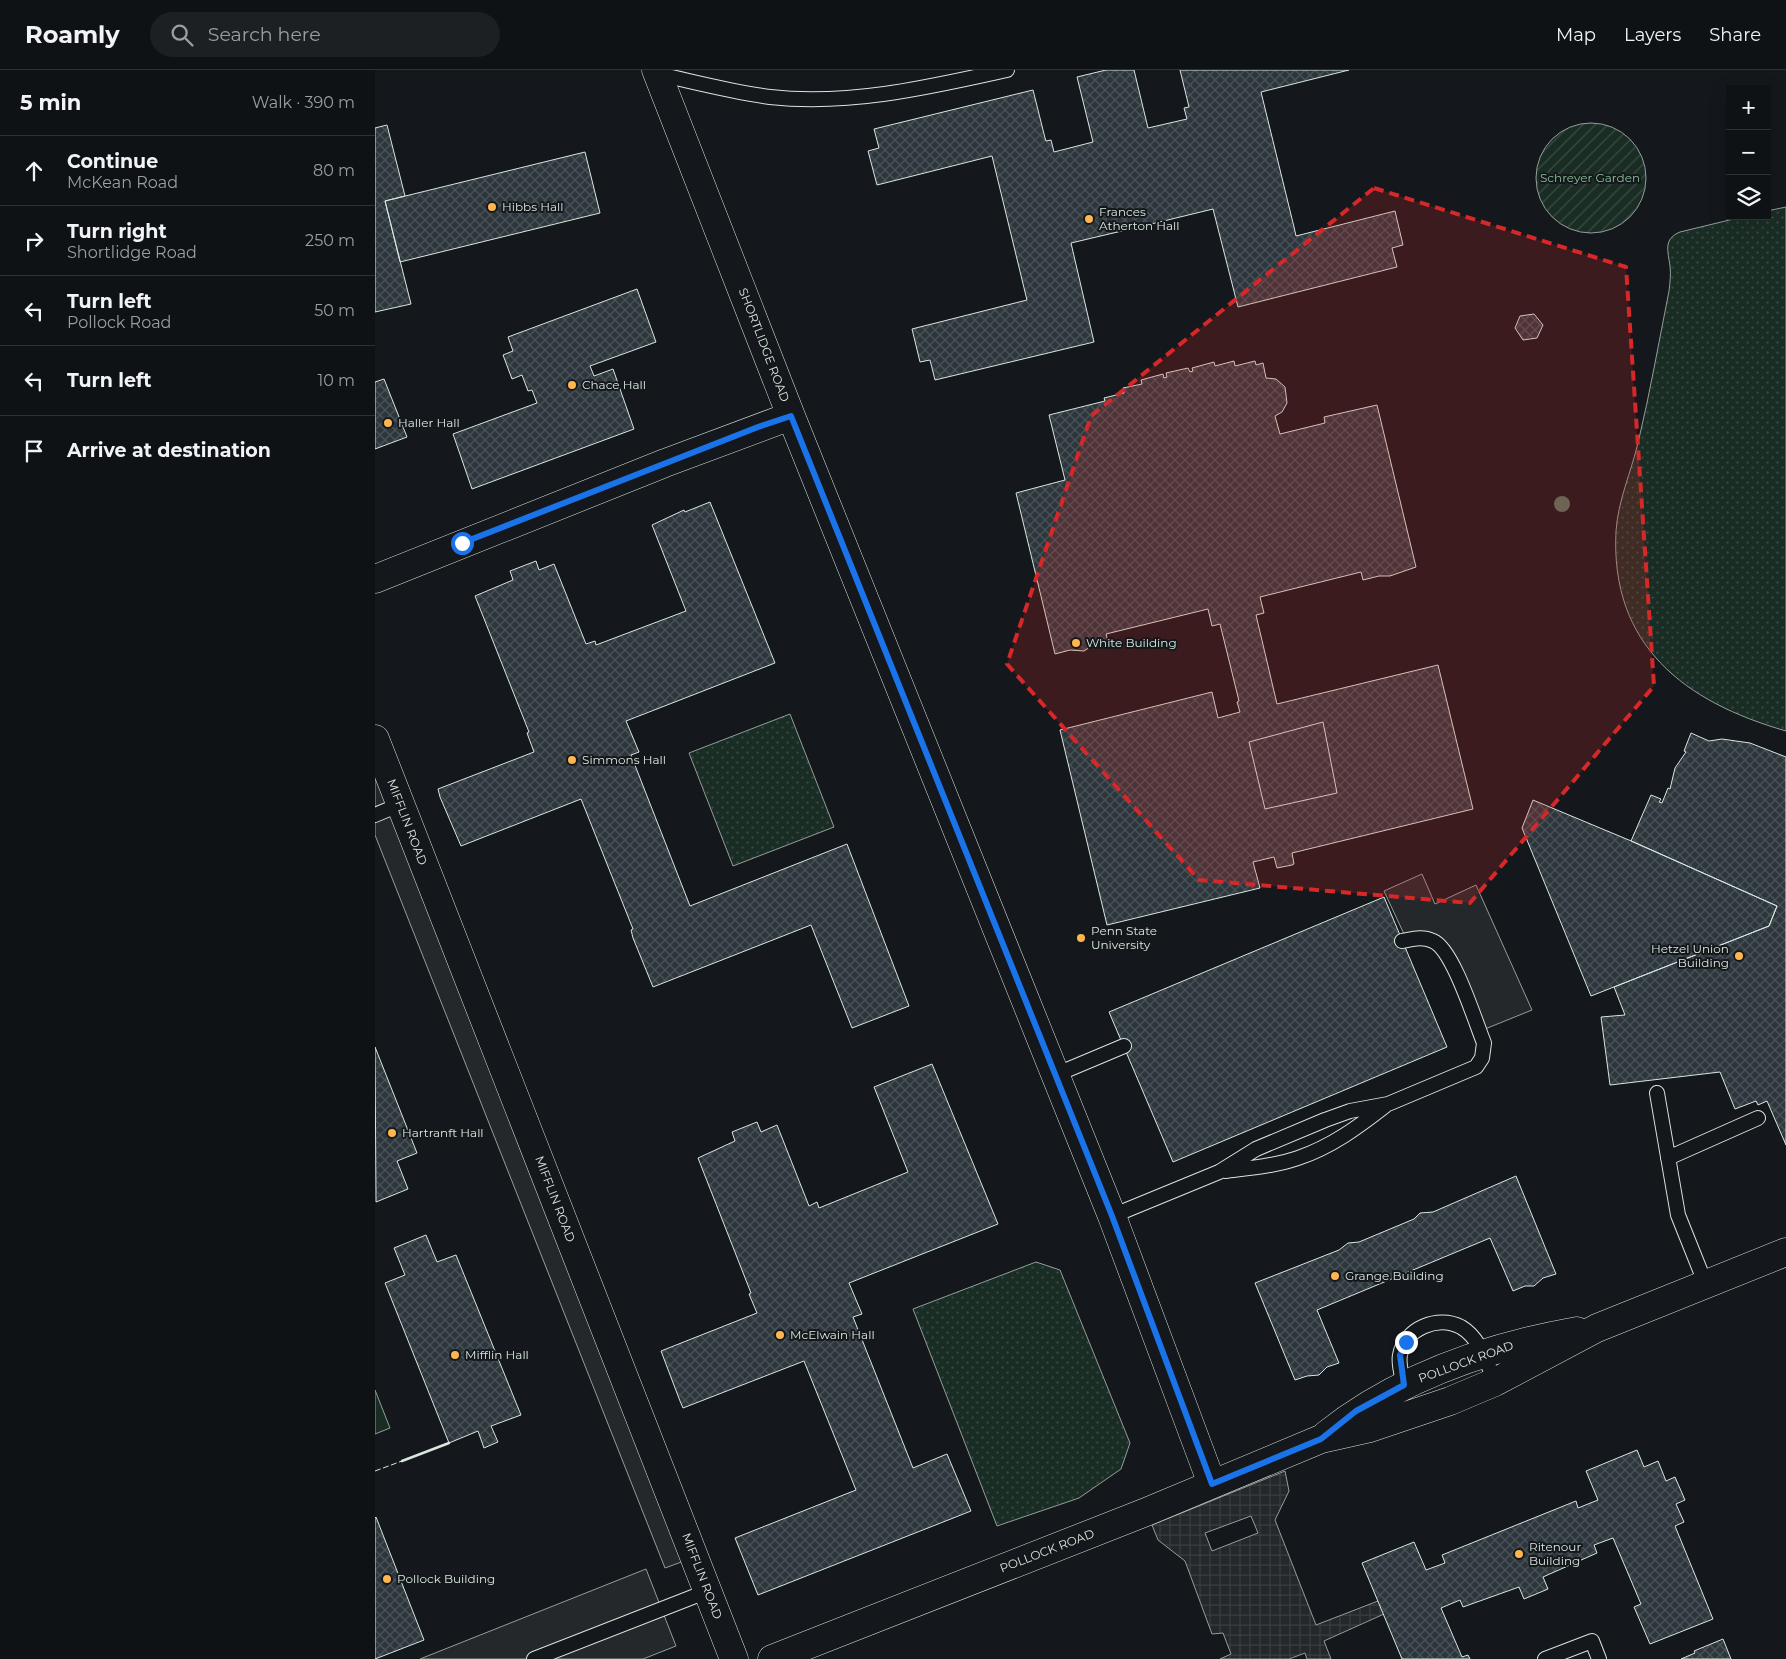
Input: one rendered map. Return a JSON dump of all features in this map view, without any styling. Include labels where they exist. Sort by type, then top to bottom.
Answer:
[{"type":"street","name":"SHORTLIDGE ROAD","points":[[657,72],[791,416],[1112,1216],[1212,1484]]},
{"type":"street","points":[[375,579],[721,441],[791,416]]},
{"type":"street","name":"MIFFLIN ROAD","points":[[375,739],[734,1659]]},
{"type":"street","name":"POLLOCK ROAD","points":[[772,1659],[1321,1439],[1370,1428],[1403,1418],[1495,1382],[1597,1328],[1786,1252]]},
{"type":"street","name":"POLLOCK ROAD","points":[[1321,1439],[1356,1411],[1438,1369],[1483,1353],[1530,1340],[1597,1328]]},
{"type":"lane","points":[[657,72],[769,97],[817,99],[887,93],[1007,70]]},
{"type":"lane","points":[[375,815],[401,804]]},
{"type":"lane","points":[[1112,1216],[1219,1172],[1256,1149],[1325,1120],[1350,1111],[1388,1104],[1476,1067],[1482,1058],[1484,1043],[1449,956],[1443,947],[1426,938],[1403,941]]},
{"type":"lane","points":[[1055,1075],[1124,1046]]},
{"type":"lane","points":[[1657,1093],[1678,1215],[1706,1285]]},
{"type":"lane","points":[[1219,1172],[1274,1164],[1298,1158],[1337,1141],[1388,1104]]},
{"type":"lane","points":[[1668,1158],[1758,1118]]},
{"type":"lane","points":[[1404,1385],[1400,1355],[1403,1348],[1417,1329],[1431,1323],[1447,1322],[1462,1328],[1474,1339],[1483,1353],[1495,1382]]},
{"type":"lane","points":[[534,1659],[708,1591]]},
{"type":"lane","points":[[1545,1659],[1592,1641],[1599,1659]]},
{"type":"highlighted area","points":[[1374,188],[1626,267],[1654,686],[1470,903],[1199,880],[1007,664],[1091,416]]},
{"type":"green space","name":"Schreyer Garden","points":[[1591,123],[1612,127],[1630,139],[1642,157],[1646,178],[1642,199],[1630,217],[1612,229],[1591,233],[1570,229],[1552,217],[1540,199],[1536,178],[1540,157],[1552,139],[1570,127]]},
{"type":"green space","points":[[1786,207],[1786,731],[1749,719],[1716,704],[1686,685],[1661,663],[1641,637],[1626,607],[1617,571],[1617,520],[1642,424],[1669,291],[1669,242],[1671,238],[1680,232],[1730,220],[1771,220],[1771,210]]},
{"type":"green space","points":[[790,714],[834,827],[733,866],[689,753]]},
{"type":"green space","points":[[1036,1262],[1060,1270],[1130,1443],[1121,1469],[1079,1498],[997,1526],[913,1309]]},
{"type":"green space","points":[[375,1390],[390,1428],[375,1434]]},
{"type":"shaded area","points":[[375,739],[695,1557],[665,1568],[375,835]]},
{"type":"shaded area","points":[[1422,874],[1435,904],[1476,885],[1532,1010],[1485,1029],[1450,950],[1418,932],[1404,934],[1384,891]]},
{"type":"shaded area","points":[[1285,1471],[1289,1491],[1275,1520],[1316,1625],[1378,1601],[1384,1614],[1324,1641],[1331,1659],[1307,1659],[1305,1653],[1289,1659],[1220,1659],[1231,1654],[1223,1633],[1212,1634],[1185,1561],[1158,1540],[1152,1525]],"holes":[[[1251,1516],[1258,1533],[1212,1551],[1205,1533]]]},
{"type":"shaded area","points":[[646,1569],[676,1646],[643,1659],[420,1659]]},
{"type":"building","name":"Frances Atherton Hall","points":[[1106,70],[1134,70],[1148,128],[1187,119],[1184,108],[1189,107],[1180,70],[1349,70],[1261,92],[1296,236],[1395,211],[1403,245],[1392,248],[1397,267],[1238,307],[1213,209],[1071,243],[1094,342],[935,380],[930,360],[920,362],[912,329],[1027,300],[992,156],[877,185],[868,151],[879,148],[874,129],[1033,90],[1046,141],[1051,140],[1054,152],[1093,142],[1077,77]]},
{"type":"building","points":[[387,125],[405,196],[385,201],[411,304],[375,312],[375,128]]},
{"type":"building","name":"Hibbs Hall","points":[[585,152],[600,213],[400,262],[385,201]]},
{"type":"building","name":"Chace Hall","points":[[637,289],[656,342],[590,366],[594,376],[613,369],[634,429],[472,489],[453,434],[537,403],[532,390],[528,391],[522,375],[512,379],[503,355],[513,351],[508,337]]},
{"type":"building","points":[[1534,314],[1543,325],[1537,338],[1523,340],[1515,328],[1520,316]]},
{"type":"building","name":"White Building","points":[[1234,361],[1235,366],[1255,361],[1256,365],[1263,363],[1266,378],[1276,379],[1285,387],[1287,403],[1282,412],[1275,416],[1280,434],[1325,423],[1324,417],[1377,405],[1416,567],[1390,576],[1379,576],[1363,580],[1361,572],[1260,597],[1264,613],[1256,615],[1277,704],[1438,665],[1473,809],[1292,853],[1294,864],[1292,865],[1277,868],[1274,857],[1253,862],[1260,888],[1107,925],[1060,730],[1212,692],[1218,718],[1240,712],[1237,702],[1239,701],[1220,624],[1212,626],[1208,609],[1106,634],[1108,641],[1093,645],[1084,651],[1070,650],[1055,654],[1016,493],[1065,480],[1049,415],[1105,401],[1104,398],[1124,393],[1123,388],[1142,384],[1141,380],[1163,374],[1164,378],[1167,377],[1166,373],[1188,368],[1190,372],[1193,371],[1192,368],[1214,362],[1215,366]]},
{"type":"building","name":"Haller Hall","points":[[384,379],[407,437],[375,449],[375,382]]},
{"type":"building","name":"Simmons Hall","points":[[710,502],[775,663],[626,721],[639,752],[631,755],[690,906],[847,844],[909,1006],[852,1028],[811,925],[653,987],[633,938],[631,930],[633,929],[581,799],[461,846],[440,797],[438,789],[534,752],[527,733],[529,732],[475,596],[513,580],[510,571],[536,561],[539,570],[554,564],[586,644],[595,641],[596,645],[686,611],[652,525],[684,510],[685,512]]},
{"type":"building","points":[[1323,722],[1337,793],[1265,809],[1249,742]]},
{"type":"building","name":"Hetzel Union Building","points":[[1691,733],[1709,741],[1722,739],[1750,743],[1786,757],[1786,1145],[1767,1101],[1758,1105],[1756,1101],[1735,1109],[1720,1072],[1610,1085],[1601,1017],[1625,1015],[1614,987],[1769,926],[1777,906],[1631,841],[1651,795],[1661,799],[1659,802],[1662,803],[1668,788],[1670,789],[1675,768],[1686,752],[1684,751]]},
{"type":"building","points":[[1533,800],[1636,843],[1777,906],[1769,926],[1591,996],[1522,828]]},
{"type":"building","points":[[1384,897],[1447,1047],[1173,1162],[1109,1012]]},
{"type":"building","name":"Hartranft Hall","points":[[375,1047],[417,1153],[397,1161],[408,1189],[376,1202]]},
{"type":"building","name":"McElwain Hall","points":[[932,1064],[998,1224],[849,1283],[862,1314],[853,1317],[913,1468],[947,1454],[971,1511],[758,1595],[735,1538],[856,1490],[804,1361],[683,1408],[661,1351],[757,1313],[749,1294],[751,1293],[698,1158],[735,1141],[732,1132],[757,1122],[761,1132],[777,1125],[809,1206],[817,1202],[819,1208],[908,1172],[874,1087]]},
{"type":"building","name":"Grange Building","points":[[1516,1176],[1556,1274],[1543,1278],[1534,1286],[1525,1286],[1513,1291],[1490,1238],[1317,1310],[1339,1363],[1327,1367],[1319,1375],[1295,1380],[1255,1283],[1339,1250],[1348,1243],[1359,1242],[1414,1219],[1420,1213],[1433,1212]]},
{"type":"building","name":"Mifflin Hall","points":[[426,1235],[437,1262],[456,1255],[521,1415],[491,1426],[498,1442],[484,1448],[478,1431],[449,1443],[385,1283],[405,1275],[394,1248]]},
{"type":"building","name":"Ritenour Building","points":[[1637,1450],[1644,1467],[1658,1461],[1666,1481],[1675,1477],[1685,1500],[1676,1504],[1684,1522],[1675,1526],[1713,1619],[1650,1644],[1634,1607],[1641,1604],[1613,1538],[1594,1545],[1597,1553],[1543,1577],[1548,1589],[1524,1599],[1519,1587],[1463,1607],[1460,1600],[1441,1608],[1462,1657],[1468,1655],[1470,1659],[1402,1659],[1362,1563],[1414,1542],[1426,1570],[1445,1563],[1442,1555],[1576,1501],[1578,1508],[1598,1500],[1586,1471]]},
{"type":"building","name":"Pollock Building","points":[[375,1518],[424,1640],[375,1659]]},
{"type":"building","points":[[1723,1639],[1731,1659],[1681,1659],[1695,1653],[1694,1651]]},
{"type":"fence","points":[[375,1471],[402,1461]]},
{"type":"wall","points":[[402,1461],[449,1443]]},
{"type":"place","name":"Hibbs Hall","points":[[492,207]]},
{"type":"place","name":"Frances Atherton Hall","points":[[1089,219]]},
{"type":"place","name":"Chace Hall","points":[[572,385]]},
{"type":"place","name":"Haller Hall","points":[[388,423]]},
{"type":"place","name":"White Building","points":[[1076,643]]},
{"type":"place","name":"Simmons Hall","points":[[572,760]]},
{"type":"place","name":"Penn State University","points":[[1081,938]]},
{"type":"place","name":"Hetzel Union Building","points":[[1739,956]]},
{"type":"place","name":"Hartranft Hall","points":[[392,1133]]},
{"type":"place","name":"Grange Building","points":[[1335,1276]]},
{"type":"place","name":"McElwain Hall","points":[[780,1335]]},
{"type":"place","name":"Mifflin Hall","points":[[455,1355]]},
{"type":"place","name":"Ritenour Building","points":[[1519,1554]]},
{"type":"place","name":"Pollock Building","points":[[387,1579]]},
{"type":"route","points":[[462,543],[758,427],[791,416],[1112,1216],[1212,1484],[1321,1439],[1356,1411],[1404,1385],[1400,1355],[1406,1342]]}]
